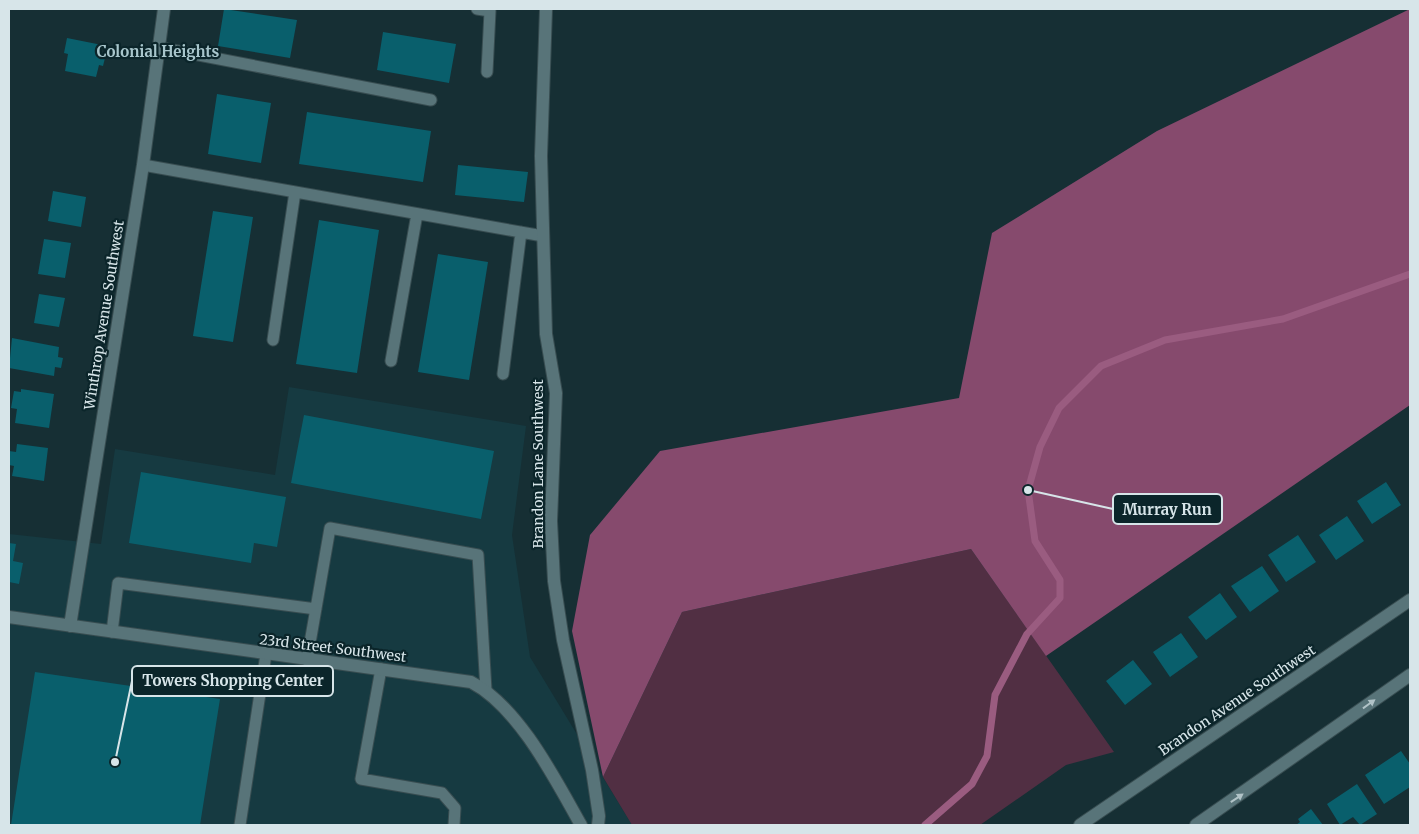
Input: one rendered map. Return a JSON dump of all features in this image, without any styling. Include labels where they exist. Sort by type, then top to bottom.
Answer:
[{"type":"street","name":"Winthrop Avenue Southwest","points":[[70,626],[143,165],[157,48],[164,9]]},
{"type":"street","name":"Brandon Lane Southwest","points":[[546,9],[541,156],[542,236],[546,334],[556,393],[551,521],[554,581],[563,640],[592,770],[599,816],[598,825]]},
{"type":"street","name":"Brandon Avenue Southwest","points":[[1080,825],[1410,600]]},
{"type":"street","name":"23rd Street Southwest","points":[[9,617],[307,660],[456,678],[471,682],[486,690],[501,703],[517,722],[562,791],[581,825]]},
{"type":"street","points":[[1196,825],[1410,675]]},
{"type":"lane","points":[[477,9],[490,11],[487,72]]},
{"type":"lane","points":[[157,48],[431,100]]},
{"type":"lane","points":[[143,165],[542,236]]},
{"type":"lane","points":[[273,340],[295,192]]},
{"type":"lane","points":[[391,361],[417,214]]},
{"type":"lane","points":[[503,374],[521,232]]},
{"type":"lane","points":[[307,660],[330,528],[478,555],[486,690]]},
{"type":"lane","points":[[112,632],[118,583],[316,609]]},
{"type":"lane","points":[[240,825],[266,654]]},
{"type":"lane","points":[[381,669],[361,779],[442,793],[455,808],[454,825]]},
{"type":"shaded area","points":[[1410,9],[1410,405],[1046,656],[971,549],[682,612],[603,777],[572,631],[590,535],[660,451],[959,398],[992,233],[1157,131]]},
{"type":"shaded area","points":[[289,387],[526,426],[512,535],[530,657],[632,825],[9,825],[9,534],[101,544],[115,449],[275,475]]},
{"type":"shaded area","points":[[971,549],[1114,752],[1066,765],[980,825],[632,825],[603,777],[682,612]]},
{"type":"building","points":[[224,9],[297,20],[290,58],[218,46]]},
{"type":"building","points":[[383,32],[456,44],[449,83],[377,70]]},
{"type":"building","points":[[67,38],[102,45],[100,57],[105,58],[103,66],[99,65],[96,77],[65,71],[68,54],[64,53]]},
{"type":"building","points":[[217,94],[271,103],[261,163],[208,154]]},
{"type":"building","points":[[307,112],[431,131],[423,182],[299,164]]},
{"type":"building","points":[[458,165],[528,172],[524,202],[455,195]]},
{"type":"building","points":[[53,191],[86,197],[81,227],[48,221]]},
{"type":"building","points":[[213,211],[253,217],[233,342],[193,336]]},
{"type":"building","points":[[319,220],[379,230],[357,373],[296,364]]},
{"type":"building","points":[[44,239],[71,243],[65,278],[38,274]]},
{"type":"building","points":[[438,254],[488,262],[469,380],[418,372]]},
{"type":"building","points":[[39,294],[65,298],[59,327],[34,323]]},
{"type":"building","points":[[12,338],[59,347],[58,357],[63,358],[61,368],[55,367],[54,376],[9,368]]},
{"type":"building","points":[[21,389],[54,394],[49,428],[15,423],[17,409],[11,408],[14,391],[21,392]]},
{"type":"building","points":[[304,415],[494,451],[481,519],[291,483]]},
{"type":"building","points":[[17,444],[48,448],[44,481],[12,476],[14,466],[9,465],[9,451],[16,452]]},
{"type":"building","points":[[141,472],[286,497],[277,547],[254,543],[251,563],[129,543]]},
{"type":"building","points":[[1386,482],[1401,505],[1372,524],[1357,501]]},
{"type":"building","points":[[1347,516],[1364,541],[1336,560],[1319,535]]},
{"type":"building","points":[[1298,535],[1316,562],[1286,582],[1268,555]]},
{"type":"building","points":[[9,543],[16,544],[13,561],[23,563],[19,584],[9,582]]},
{"type":"building","points":[[1262,566],[1279,591],[1250,612],[1231,586]]},
{"type":"building","points":[[1220,593],[1237,617],[1206,640],[1188,617]]},
{"type":"building","points":[[1181,633],[1198,657],[1170,677],[1153,652]]},
{"type":"building","points":[[1133,660],[1152,684],[1125,705],[1106,681]]},
{"type":"building","points":[[35,672],[220,699],[200,825],[11,825]]},
{"type":"building","points":[[1401,751],[1410,764],[1410,787],[1384,804],[1365,775]]},
{"type":"building","points":[[1357,784],[1377,814],[1360,825],[1353,817],[1340,825],[1327,804]]},
{"type":"building","points":[[1311,809],[1323,825],[1296,825],[1300,822],[1298,819]]},
{"type":"waterway","points":[[925,825],[972,784],[987,756],[995,695],[1027,634],[1060,598],[1060,580],[1035,541],[1028,490],[1040,447],[1059,408],[1101,366],[1165,340],[1283,319],[1410,274]]},
{"type":"place","name":"Murray Run","points":[[1028,490]]},
{"type":"place","name":"Towers Shopping Center","points":[[115,762]]},
{"type":"district","name":"Colonial Heights","points":[[158,52]]}]
